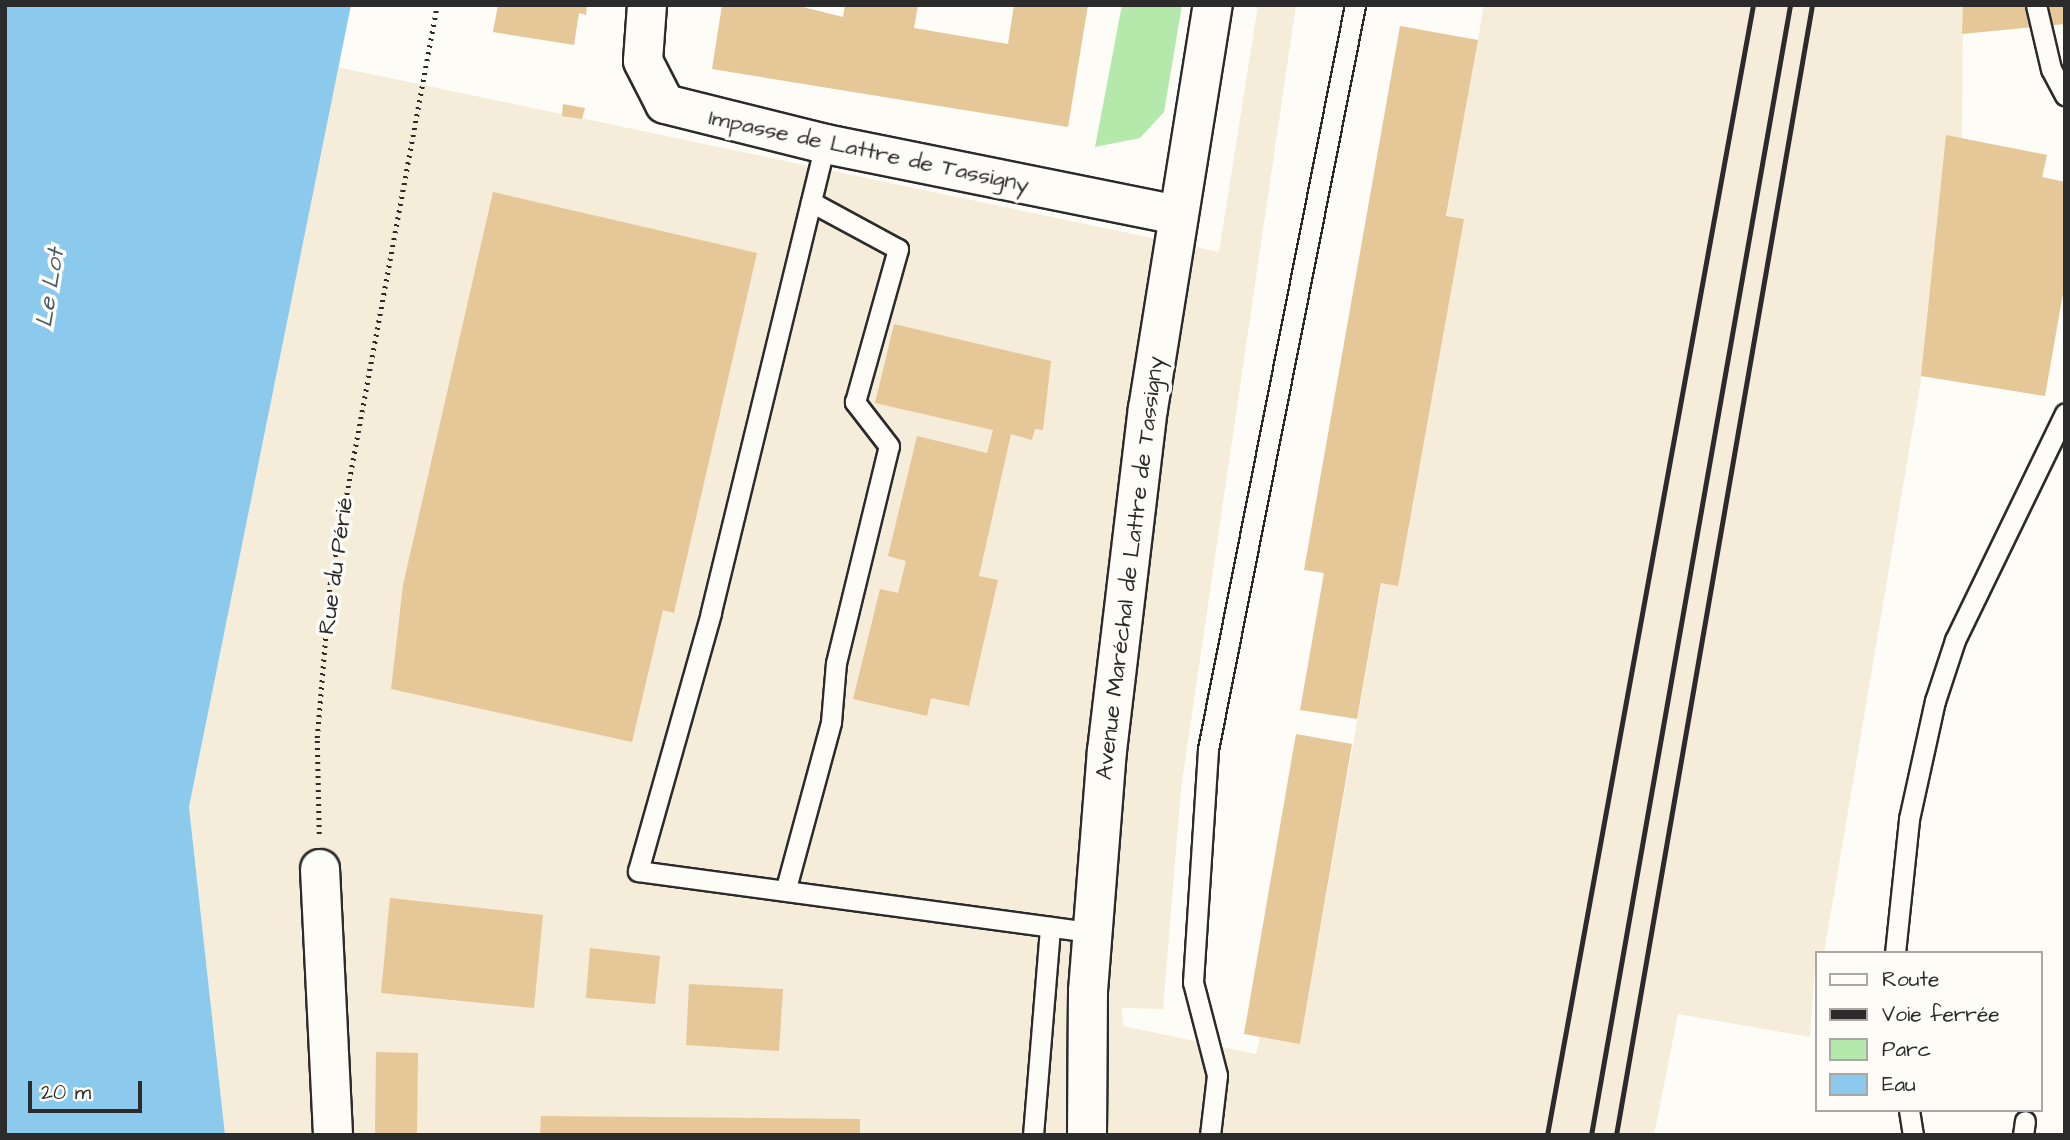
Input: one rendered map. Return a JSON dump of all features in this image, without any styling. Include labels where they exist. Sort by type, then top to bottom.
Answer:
[{"type":"street","name":"Impasse de Lattre de Tassigny","points":[[647,5],[643,61],[665,104],[825,144],[1178,215]]},
{"type":"street","name":"Avenue Maréchal de Lattre de Tassigny","points":[[1087,1135],[1092,932],[1128,569],[1178,215],[1213,5]]},
{"type":"street","points":[[320,869],[333,1135]]},
{"type":"lane","points":[[1210,1135],[1217,1075],[1193,982],[1208,749],[1355,5]]},
{"type":"lane","points":[[2036,5],[2051,69],[2065,94]]},
{"type":"lane","points":[[825,144],[710,613],[638,872],[786,888],[1092,932]]},
{"type":"lane","points":[[786,888],[831,722],[836,663],[889,446],[855,402],[898,249],[811,202]]},
{"type":"lane","points":[[1895,951],[1909,819],[1935,701],[1955,640],[2065,413]]},
{"type":"lane","points":[[1033,1135],[1050,927]]},
{"type":"lane","points":[[1909,1112],[1913,1135]]},
{"type":"path","name":"Rue du Périé","points":[[320,869],[317,738],[330,583],[437,5]]},
{"type":"shaded area","points":[[1258,5],[1296,5],[1181,789],[1163,1009],[1122,1008],[1123,1026],[1256,1054],[1260,1037],[1300,1044],[1484,5],[1963,5],[1962,138],[1824,951],[1814,951],[1810,1037],[1678,1014],[1654,1135],[225,1135],[189,807],[337,67],[1219,252]]},
{"type":"green space","points":[[1122,5],[1182,5],[1164,112],[1140,138],[1095,147]]},
{"type":"water","name":"Le Lot","points":[[5,5],[351,5],[189,807],[225,1135],[5,1135]]},
{"type":"building","points":[[498,5],[587,5],[586,15],[579,13],[574,45],[493,32]]},
{"type":"building","points":[[722,5],[795,5],[843,17],[845,5],[918,5],[914,28],[1008,44],[1014,5],[1088,5],[1068,127],[712,69]]},
{"type":"building","points":[[1963,5],[2065,5],[2065,24],[1962,34]]},
{"type":"building","points":[[1400,26],[1478,40],[1446,216],[1464,219],[1398,586],[1381,583],[1357,719],[1300,710],[1324,573],[1304,570]]},
{"type":"building","points":[[563,104],[585,108],[582,119],[562,116]]},
{"type":"building","points":[[1946,135],[2047,155],[2042,177],[2065,182],[2065,282],[2045,396],[1921,376]]},
{"type":"building","points":[[493,192],[757,253],[674,613],[663,610],[632,742],[391,689],[403,585]]},
{"type":"building","points":[[894,324],[1051,361],[1043,430],[1035,429],[1032,440],[1011,434],[979,576],[998,580],[969,706],[931,698],[927,716],[853,699],[880,589],[898,593],[906,561],[888,556],[917,436],[987,453],[993,430],[875,403]]},
{"type":"building","points":[[1296,734],[1352,744],[1300,1044],[1244,1034]]},
{"type":"building","points":[[390,898],[543,915],[534,1008],[381,993]]},
{"type":"building","points":[[590,948],[660,956],[655,1004],[586,998]]},
{"type":"building","points":[[689,984],[783,989],[779,1051],[686,1045]]},
{"type":"building","points":[[376,1052],[418,1053],[417,1135],[375,1135]]},
{"type":"building","points":[[541,1116],[860,1119],[860,1135],[540,1135]]},
{"type":"railway","points":[[1547,1135],[1753,5]]},
{"type":"railway","points":[[1591,1135],[1790,5]]},
{"type":"railway","points":[[1616,1135],[1812,5]]}]
